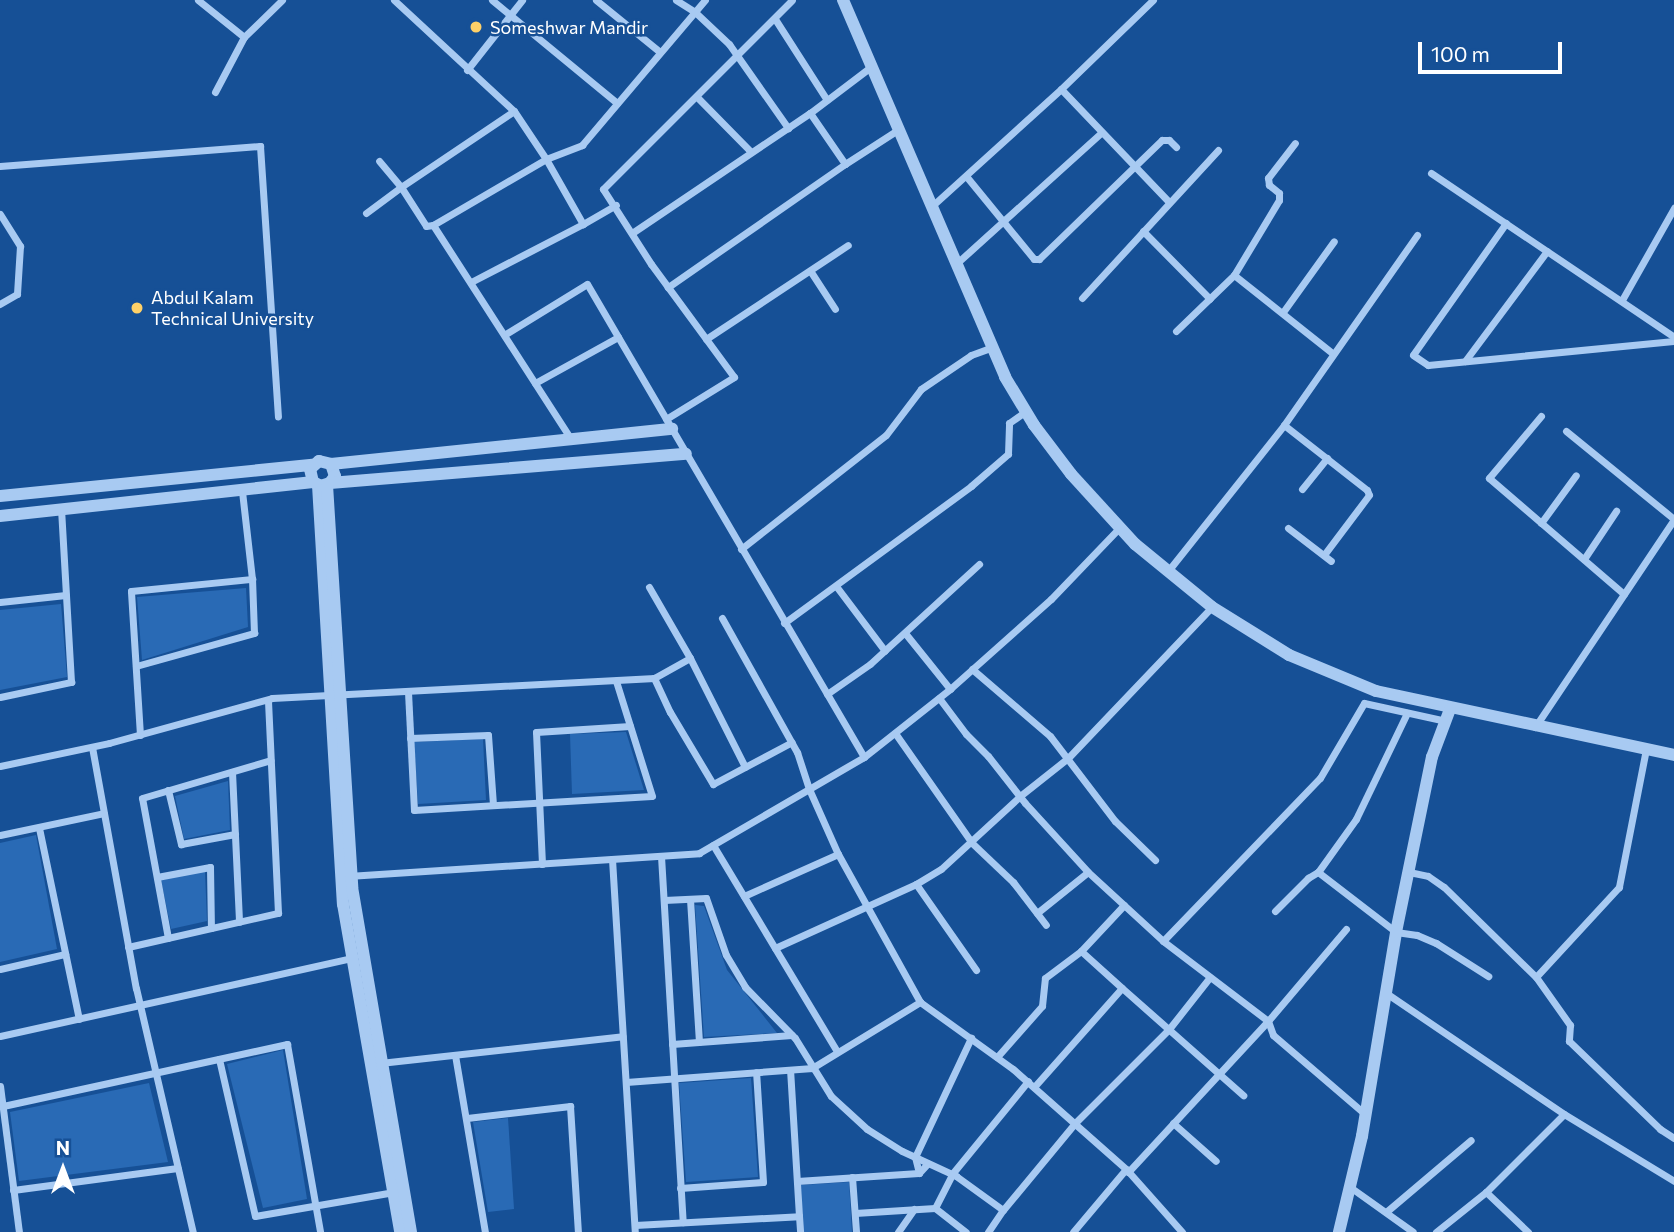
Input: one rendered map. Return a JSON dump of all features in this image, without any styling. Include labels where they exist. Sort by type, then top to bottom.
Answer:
[{"type":"street","points":[[198,0],[244,37]]},
{"type":"street","points":[[215,92],[244,37],[282,0]]},
{"type":"street","points":[[394,0],[514,111],[546,159],[583,224]]},
{"type":"street","points":[[492,0],[617,103]]},
{"type":"street","points":[[467,70],[522,0]]},
{"type":"street","points":[[596,0],[660,52]]},
{"type":"street","points":[[676,0],[695,12],[729,44],[788,128]]},
{"type":"street","points":[[379,160],[401,187],[426,226],[433,225],[546,159],[582,145],[705,0]]},
{"type":"street","points":[[0,496],[312,466],[323,460],[331,464],[571,440],[669,424],[734,377],[668,287],[603,189],[635,153],[697,97],[792,0]]},
{"type":"street","points":[[843,0],[1005,377],[1071,474],[1120,527],[1212,607],[1289,655],[1376,691],[1448,715]]},
{"type":"street","points":[[932,206],[1061,89],[1153,0]]},
{"type":"street","points":[[775,19],[827,100]]},
{"type":"street","points":[[632,233],[810,113],[872,66]]},
{"type":"street","points":[[1061,89],[1169,202]]},
{"type":"street","points":[[697,97],[751,152]]},
{"type":"street","points":[[366,213],[514,111]]},
{"type":"street","points":[[810,113],[845,164]]},
{"type":"street","points":[[668,287],[845,164],[899,130]]},
{"type":"street","points":[[957,263],[1102,132]]},
{"type":"street","points":[[966,176],[1034,259],[1039,259],[1162,140],[1166,139],[1176,146]]},
{"type":"street","points":[[1176,331],[1234,275],[1280,196],[1269,185],[1268,178],[1295,142]]},
{"type":"street","points":[[0,166],[260,146],[278,416]]},
{"type":"street","points":[[1082,298],[1218,150]]},
{"type":"street","points":[[1431,173],[1622,300],[1674,339]]},
{"type":"street","points":[[471,282],[616,205]]},
{"type":"street","points":[[1622,300],[1674,208]]},
{"type":"street","points":[[0,214],[20,246],[17,294],[0,304]]},
{"type":"street","points":[[1506,223],[1413,355],[1428,365],[1674,339]]},
{"type":"street","points":[[433,225],[571,440]]},
{"type":"street","points":[[1143,231],[1210,299]]},
{"type":"street","points":[[1168,571],[1284,425],[1417,235]]},
{"type":"street","points":[[1283,312],[1335,241]]},
{"type":"street","points":[[706,339],[848,245]]},
{"type":"street","points":[[1465,361],[1547,251]]},
{"type":"street","points":[[811,272],[835,309]]},
{"type":"street","points":[[1234,275],[1332,353]]},
{"type":"street","points":[[504,335],[587,284],[864,757]]},
{"type":"street","points":[[535,383],[618,337]]},
{"type":"street","points":[[741,549],[886,435],[921,389],[971,355],[993,347]]},
{"type":"street","points":[[785,623],[971,486],[1008,454],[1009,423],[1026,411]]},
{"type":"street","points":[[1541,416],[1489,478],[1624,594]]},
{"type":"street","points":[[1284,425],[1367,490],[1369,495],[1327,558],[1288,528]]},
{"type":"street","points":[[1535,727],[1674,519],[1566,431]]},
{"type":"street","points":[[0,516],[242,491],[686,454]]},
{"type":"street","points":[[1302,489],[1327,458]]},
{"type":"street","points":[[322,484],[335,471],[331,464]]},
{"type":"street","points":[[312,466],[309,474],[322,484],[353,958],[411,1232]]},
{"type":"street","points":[[1541,523],[1576,475]]},
{"type":"street","points":[[135,666],[254,633],[252,579],[242,491]]},
{"type":"street","points":[[0,697],[71,682],[61,511]]},
{"type":"street","points":[[1584,559],[1616,511]]},
{"type":"street","points":[[346,876],[699,853],[864,757],[895,733],[950,689],[1051,599],[1120,527]]},
{"type":"street","points":[[827,694],[905,634],[979,564]]},
{"type":"street","points":[[140,735],[131,591],[252,579]]},
{"type":"street","points":[[836,586],[885,651]]},
{"type":"street","points":[[649,587],[690,658],[746,767]]},
{"type":"street","points":[[0,601],[66,595]]},
{"type":"street","points":[[775,948],[916,884],[942,869],[1020,796],[1068,758],[1212,607]]},
{"type":"street","points":[[722,618],[792,742],[809,789],[838,854],[920,1002],[1031,1084],[1127,1170],[1182,1232]]},
{"type":"street","points":[[905,634],[950,689]]},
{"type":"street","points":[[0,766],[140,735],[268,699],[654,678],[690,658]]},
{"type":"street","points":[[972,669],[1050,736],[1115,821],[1155,860]]},
{"type":"street","points":[[654,678],[670,712],[713,784],[792,742]]},
{"type":"street","points":[[408,692],[414,810],[652,796],[616,681]]},
{"type":"street","points":[[939,698],[966,734],[1088,872],[1163,941],[1268,1021],[1273,1035],[1366,1115]]},
{"type":"street","points":[[128,947],[278,913],[268,699]]},
{"type":"street","points":[[1163,941],[1320,778],[1364,703],[1407,713],[1448,715],[1535,727],[1674,755]]},
{"type":"street","points":[[1275,911],[1308,878],[1318,872],[1356,819],[1407,713]]},
{"type":"street","points":[[1339,1232],[1366,1115],[1396,932],[1432,757],[1448,715]]},
{"type":"street","points":[[542,864],[536,732],[630,726]]},
{"type":"street","points":[[895,733],[972,843],[1013,882],[1046,925]]},
{"type":"street","points":[[410,738],[488,735],[493,805]]},
{"type":"street","points":[[92,747],[140,1005],[193,1232]]},
{"type":"street","points":[[1536,977],[1619,887],[1646,749]]},
{"type":"street","points":[[168,938],[142,798],[271,760]]},
{"type":"street","points":[[232,772],[239,922]]},
{"type":"street","points":[[168,790],[181,844],[235,834]]},
{"type":"street","points":[[0,835],[104,813]]},
{"type":"street","points":[[39,828],[79,1019]]},
{"type":"street","points":[[713,845],[837,1051]]},
{"type":"street","points":[[744,896],[838,854]]},
{"type":"street","points":[[662,856],[682,1223]]},
{"type":"street","points":[[612,859],[635,1229],[682,1223],[799,1216]]},
{"type":"street","points":[[157,877],[210,867],[211,928]]},
{"type":"street","points":[[1037,913],[1088,872]]},
{"type":"street","points":[[1318,872],[1396,932],[1417,935],[1436,943],[1488,976]]},
{"type":"street","points":[[1409,872],[1428,876],[1444,887],[1536,977],[1570,1025],[1569,1041],[1660,1129],[1674,1138]]},
{"type":"street","points":[[346,876],[377,1063],[400,1232]]},
{"type":"street","points":[[916,884],[976,970]]},
{"type":"street","points":[[664,900],[706,898],[726,955],[745,987],[792,1035],[831,1096],[867,1129],[915,1157],[952,1174],[1003,1210]]},
{"type":"street","points":[[690,899],[699,1042]]},
{"type":"street","points":[[997,1057],[1042,1006],[1045,978],[1081,951],[1124,905]]},
{"type":"street","points":[[1073,1232],[1127,1170],[1268,1021],[1346,929]]},
{"type":"street","points":[[1081,951],[1242,1095]]},
{"type":"street","points":[[0,969],[65,954]]},
{"type":"street","points":[[0,1036],[353,958]]},
{"type":"street","points":[[988,1232],[1003,1210],[1075,1124],[1169,1029],[1210,977]]},
{"type":"street","points":[[935,1208],[952,1174],[1031,1084],[1122,988]]},
{"type":"street","points":[[1386,993],[1564,1114],[1674,1181]]},
{"type":"street","points":[[626,1082],[812,1068],[920,1002]]},
{"type":"street","points":[[672,1044],[792,1035]]},
{"type":"street","points":[[377,1063],[623,1036]]},
{"type":"street","points":[[919,1173],[915,1157],[971,1038]]},
{"type":"street","points":[[3,1106],[287,1044],[320,1232]]},
{"type":"street","points":[[455,1055],[485,1232]]},
{"type":"street","points":[[219,1059],[255,1216],[394,1192]]},
{"type":"street","points":[[790,1070],[800,1232]]},
{"type":"street","points":[[680,1188],[763,1182],[756,1073]]},
{"type":"street","points":[[0,1086],[19,1232]]},
{"type":"street","points":[[467,1118],[570,1106],[578,1232]]},
{"type":"street","points":[[1436,1232],[1486,1192],[1564,1114]]},
{"type":"street","points":[[1173,1123],[1216,1161]]},
{"type":"street","points":[[1386,1212],[1471,1140]]},
{"type":"street","points":[[797,1181],[919,1173],[928,1163]]},
{"type":"street","points":[[13,1189],[178,1168]]},
{"type":"street","points":[[852,1177],[856,1232]]},
{"type":"street","points":[[1350,1186],[1413,1232]]},
{"type":"street","points":[[1486,1192],[1528,1232]]},
{"type":"street","points":[[855,1213],[935,1208],[965,1232]]},
{"type":"street","points":[[898,1232],[914,1209]]},
{"type":"shaded area","points":[[246,588],[248,627],[142,660],[137,597]]},
{"type":"shaded area","points":[[61,604],[67,677],[0,690],[0,610]]},
{"type":"shaded area","points":[[626,732],[644,790],[572,794],[570,734]]},
{"type":"shaded area","points":[[483,739],[486,800],[418,804],[414,742]]},
{"type":"shaded area","points":[[228,781],[230,830],[184,839],[175,796]]},
{"type":"shaded area","points":[[36,835],[57,949],[0,962],[0,843]]},
{"type":"shaded area","points":[[205,871],[207,921],[171,929],[161,880]]},
{"type":"shaded area","points":[[695,905],[704,906],[727,970],[777,1033],[704,1037]]},
{"type":"shaded area","points":[[283,1050],[307,1199],[263,1208],[227,1064]]},
{"type":"shaded area","points":[[751,1078],[758,1177],[686,1182],[679,1083]]},
{"type":"shaded area","points":[[149,1083],[168,1162],[19,1181],[10,1112]]},
{"type":"shaded area","points":[[508,1118],[514,1209],[488,1212],[473,1122]]},
{"type":"shaded area","points":[[849,1182],[852,1232],[803,1232],[801,1185]]},
{"type":"place","name":"Someshwar Mandir","points":[[476,27]]},
{"type":"place","name":"Abdul Kalam Technical University","points":[[137,308]]}]
